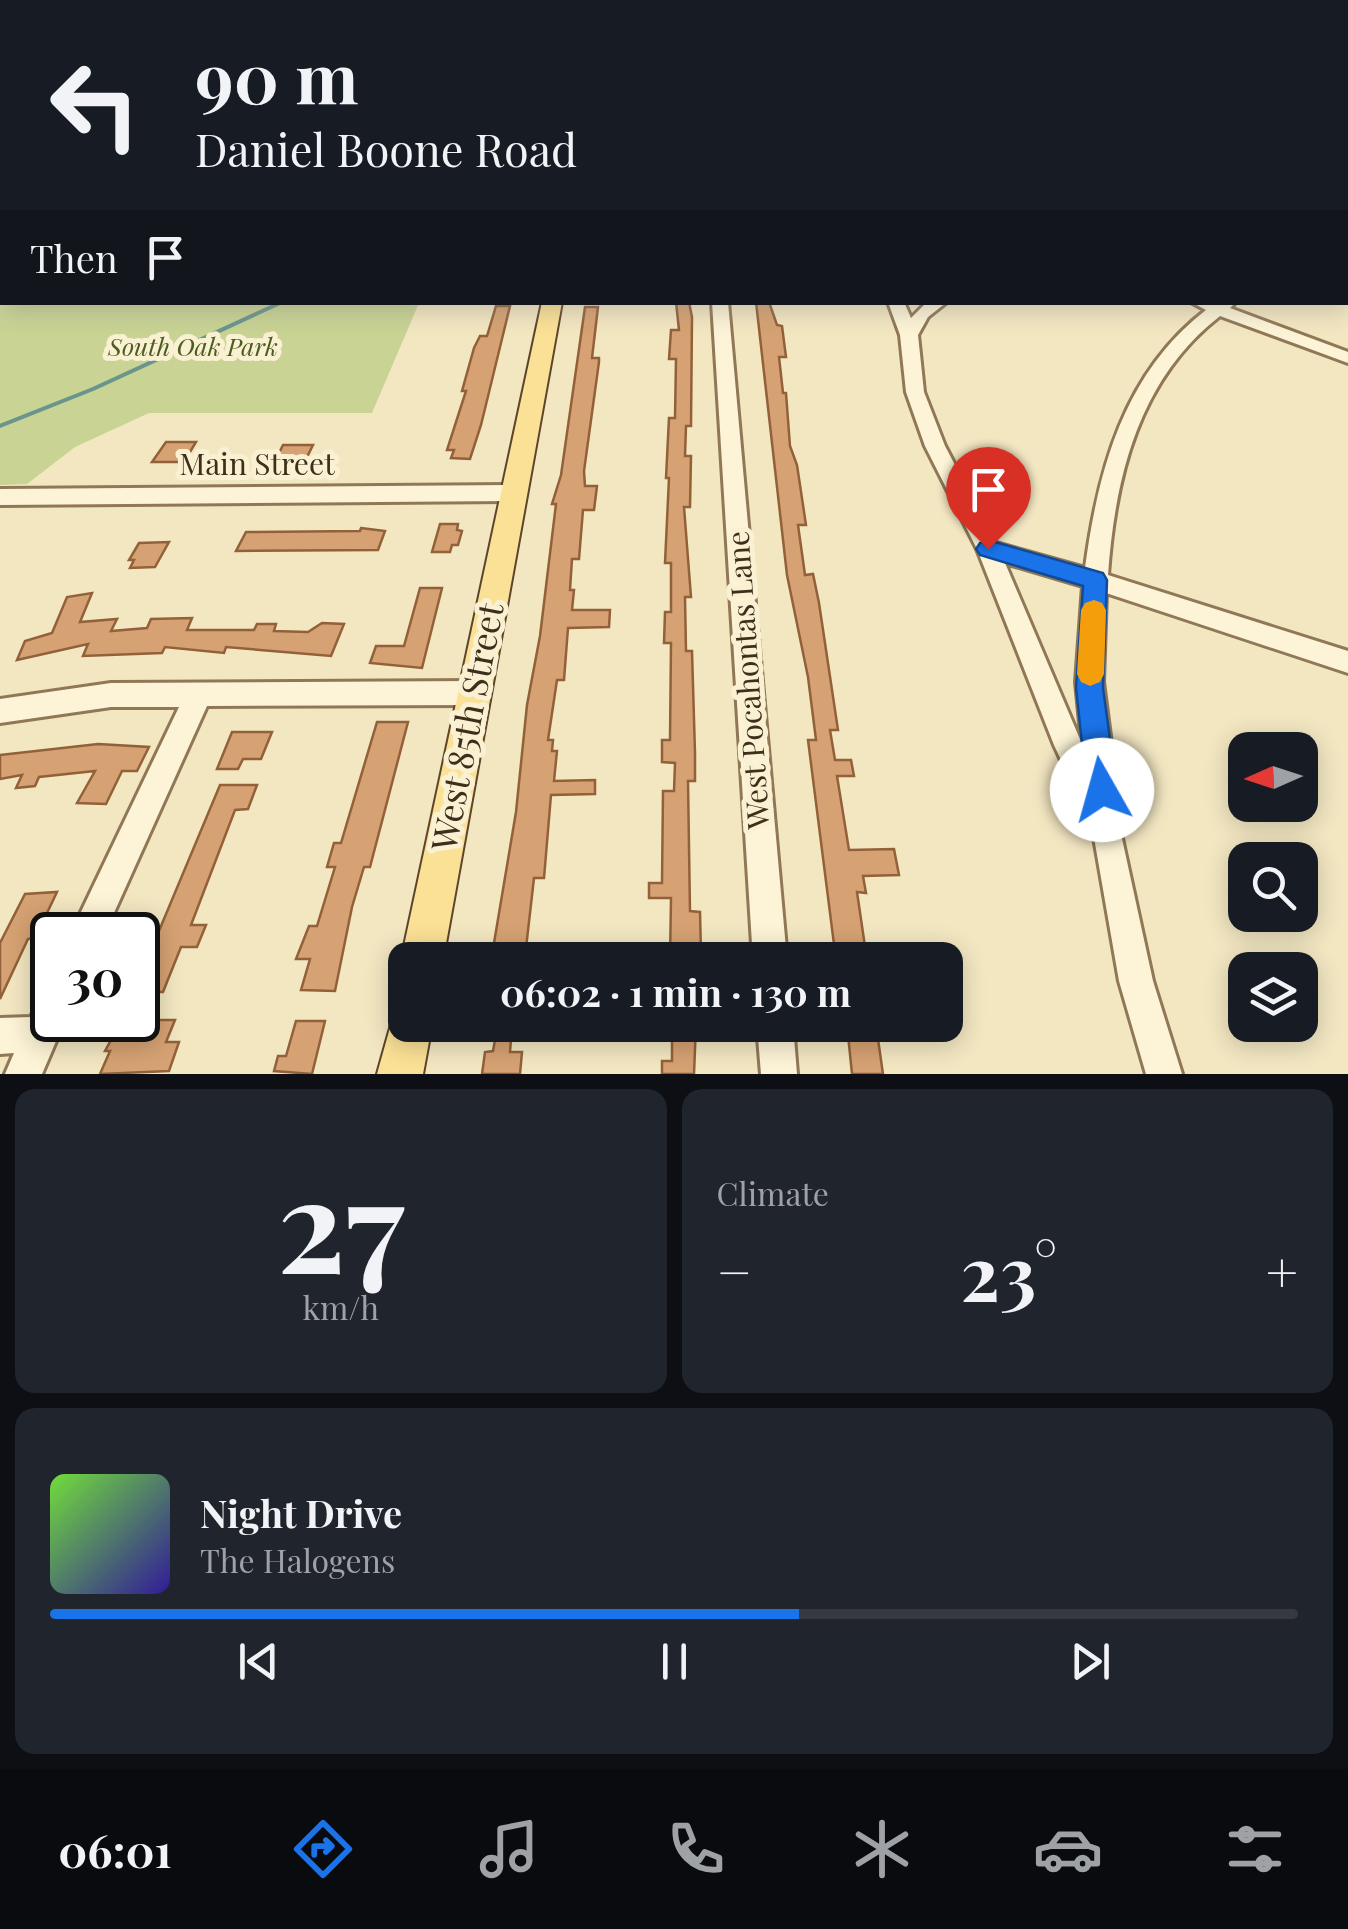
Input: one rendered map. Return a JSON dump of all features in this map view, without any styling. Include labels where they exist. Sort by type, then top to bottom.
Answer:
[{"type":"main road","name":"West 85th Street","points":[[426,942],[551,305]]},
{"type":"main road","points":[[400,1074],[407,1042]]},
{"type":"street","name":"West Pocahontas Lane","points":[[720,305],[769,942]]},
{"type":"street","points":[[897,305],[909,335],[915,392],[936,446],[988,549],[1068,745],[1106,824]]},
{"type":"street","points":[[909,335],[921,314],[935,305]]},
{"type":"street","points":[[1164,1074],[1136,981],[1106,824],[1090,688],[1102,512],[1114,461],[1130,417],[1173,348],[1214,305],[1348,358]]},
{"type":"street","name":"Main Street","points":[[0,497],[514,493]]},
{"type":"street","points":[[0,507],[25,496]]},
{"type":"street","points":[[988,549],[1348,662]]},
{"type":"street","points":[[0,711],[111,696],[475,693]]},
{"type":"street","points":[[98,912],[199,694]]},
{"type":"street","points":[[0,1036],[30,1027]]},
{"type":"street","points":[[23,1074],[38,1042]]},
{"type":"street","points":[[776,1042],[779,1074]]},
{"type":"green space","name":"South Oak Park","points":[[0,305],[418,305],[372,413],[149,413],[75,447],[27,484],[0,485]]},
{"type":"building","points":[[676,305],[690,305],[691,426],[686,426],[685,456],[691,456],[690,507],[684,507],[691,597],[685,597],[686,651],[692,651],[695,753],[695,781],[688,781],[690,911],[700,912],[701,942],[670,942],[671,898],[649,898],[649,883],[662,883],[663,791],[674,791],[675,763],[662,762],[662,740],[670,740],[671,643],[664,643],[665,612],[671,612],[671,563],[665,563],[669,418],[675,418],[676,359],[669,359],[671,330],[679,330]]},
{"type":"building","points":[[756,305],[770,305],[777,325],[782,326],[786,357],[779,357],[790,446],[797,465],[806,525],[798,525],[805,575],[813,574],[819,603],[838,730],[830,730],[835,760],[851,760],[854,776],[837,776],[849,850],[894,849],[899,875],[863,876],[866,893],[857,892],[864,942],[834,942],[808,740],[816,740],[808,677],[787,575]]},
{"type":"building","points":[[496,306],[510,306],[481,425],[470,459],[451,458],[454,450],[447,450],[466,391],[462,391],[474,348],[480,336],[487,336]]},
{"type":"building","points":[[585,307],[598,307],[592,358],[599,358],[599,362],[584,471],[585,486],[597,486],[594,510],[583,510],[579,559],[572,559],[570,590],[574,590],[572,610],[610,610],[609,627],[568,628],[564,680],[557,680],[548,740],[553,740],[552,751],[557,751],[554,781],[595,780],[595,794],[551,795],[544,878],[534,878],[527,942],[494,942],[540,636],[556,504],[552,504],[561,475]]},
{"type":"building","points":[[166,442],[196,442],[184,462],[152,462]]},
{"type":"building","points":[[283,445],[313,445],[305,461],[275,461]]},
{"type":"building","points":[[440,524],[458,524],[457,530],[462,531],[458,545],[452,545],[450,552],[432,552]]},
{"type":"building","points":[[361,528],[385,531],[378,550],[236,551],[246,532]]},
{"type":"building","points":[[169,542],[155,567],[130,568],[134,560],[129,560],[139,543]]},
{"type":"building","points":[[420,588],[442,588],[422,668],[370,663],[376,646],[404,646]]},
{"type":"building","points":[[92,593],[80,622],[117,619],[111,631],[147,628],[151,619],[192,618],[187,630],[254,630],[257,624],[276,624],[274,631],[308,632],[322,623],[344,624],[331,656],[226,647],[224,653],[165,647],[162,653],[83,656],[88,644],[17,660],[25,641],[52,633],[67,597]]},
{"type":"building","points":[[377,722],[408,722],[370,867],[364,867],[352,907],[335,991],[301,990],[310,959],[296,959],[309,926],[317,926],[335,867],[327,867],[334,843],[341,843]]},
{"type":"building","points":[[232,732],[272,732],[261,759],[243,759],[238,769],[217,769]]},
{"type":"building","points":[[98,744],[149,747],[137,771],[122,771],[106,804],[77,803],[95,771],[39,777],[35,786],[16,788],[22,775],[0,779],[0,755]]},
{"type":"building","points":[[220,785],[257,785],[248,809],[235,810],[191,925],[206,925],[197,947],[181,947],[163,992],[160,928]]},
{"type":"building","points":[[57,892],[47,912],[30,912],[30,939],[0,999],[0,943],[25,894]]},
{"type":"building","points":[[160,1020],[175,1020],[166,1042],[179,1042],[169,1071],[100,1074],[110,1051],[105,1051],[110,1042],[160,1042]]},
{"type":"building","points":[[296,1021],[325,1021],[312,1074],[274,1071],[278,1056],[286,1056]]},
{"type":"building","points":[[495,1042],[511,1042],[510,1052],[522,1052],[520,1074],[482,1074],[485,1052],[493,1051]]},
{"type":"building","points":[[672,1042],[695,1042],[694,1074],[662,1074],[662,1061],[672,1061]]},
{"type":"building","points":[[849,1042],[878,1042],[883,1074],[852,1074]]},
{"type":"waterway","points":[[0,426],[93,389],[275,305]]},
{"type":"slow traffic","points":[[1090,674],[1094,610]]},
{"type":"route","points":[[988,549],[1095,580],[1090,688],[1102,790]]}]
